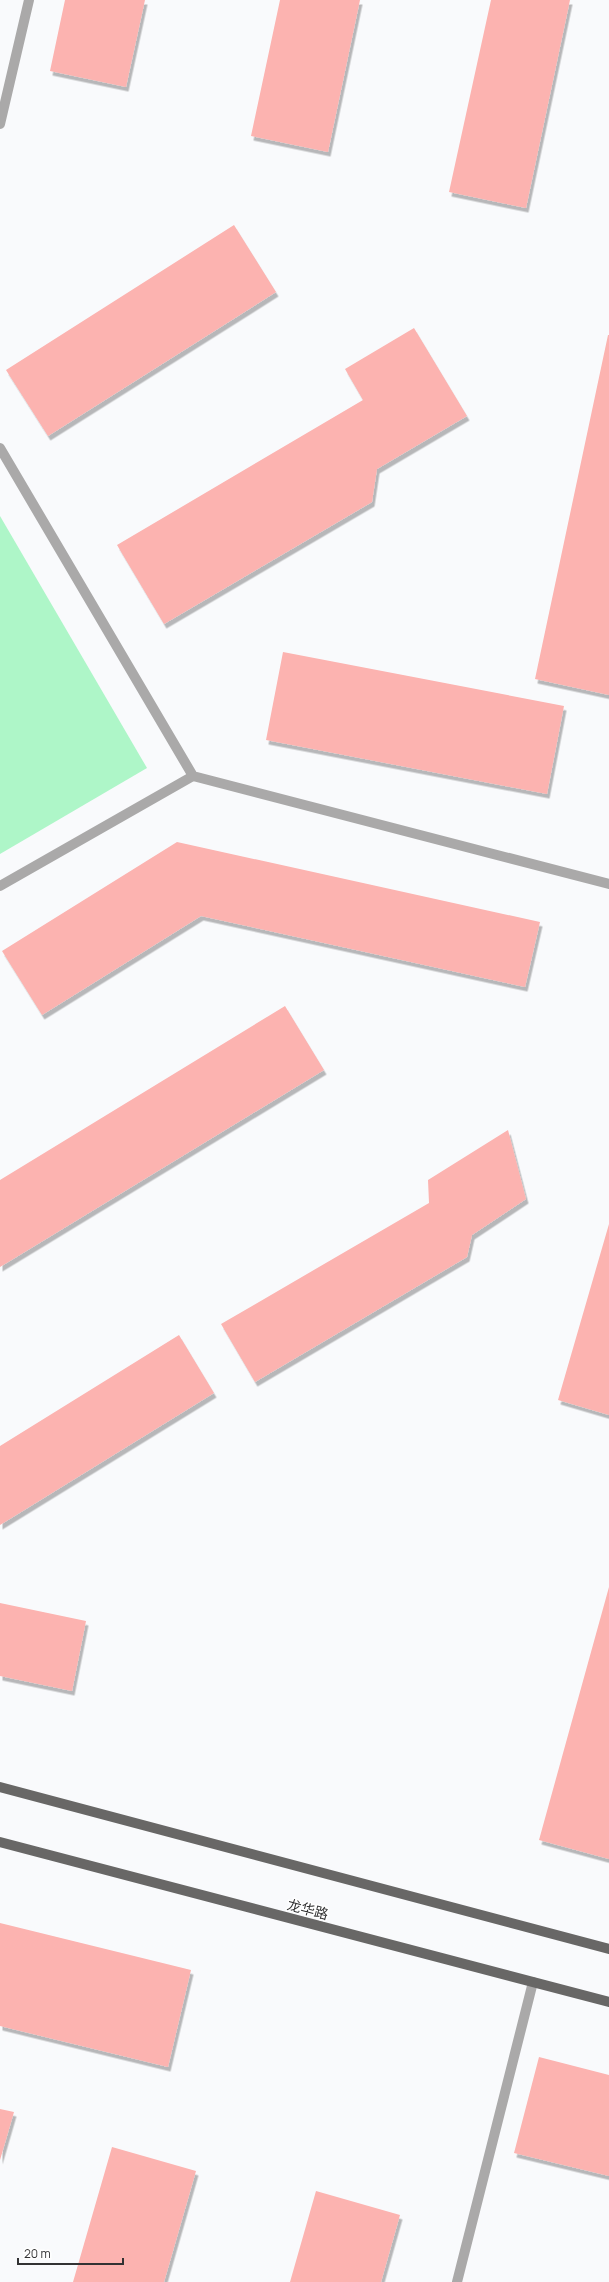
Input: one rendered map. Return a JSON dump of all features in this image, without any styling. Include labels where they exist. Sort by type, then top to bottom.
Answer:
[{"type":"main road","points":[[0,1787],[609,1949]]},
{"type":"main road","name":"龙华路","points":[[0,1842],[609,2002]]},
{"type":"street","points":[[0,124],[29,0]]},
{"type":"street","points":[[0,448],[193,776]]},
{"type":"street","points":[[0,886],[193,776],[609,884]]},
{"type":"street","points":[[457,2282],[533,1982]]},
{"type":"green space","points":[[0,516],[147,768],[0,854]]},
{"type":"building","points":[[65,0],[145,0],[126,87],[50,71]]},
{"type":"building","points":[[280,0],[360,0],[328,152],[251,136]]},
{"type":"building","points":[[491,0],[570,0],[526,208],[449,192]]},
{"type":"building","points":[[234,225],[276,292],[48,436],[6,370]]},
{"type":"building","points":[[414,328],[467,416],[377,469],[372,502],[164,624],[117,545],[363,400],[345,369]]},
{"type":"building","points":[[609,335],[609,695],[535,679]]},
{"type":"building","points":[[283,652],[564,706],[547,794],[266,740]]},
{"type":"building","points":[[177,842],[540,922],[525,987],[201,916],[42,1015],[2,951]]},
{"type":"building","points":[[285,1006],[324,1070],[0,1267],[0,1180]]},
{"type":"building","points":[[508,1130],[526,1199],[472,1235],[467,1257],[255,1382],[221,1324],[429,1203],[428,1180]]},
{"type":"building","points":[[609,1224],[609,1415],[558,1400]]},
{"type":"building","points":[[179,1335],[214,1393],[0,1525],[0,1446]]},
{"type":"building","points":[[609,1587],[609,1859],[539,1840]]},
{"type":"building","points":[[0,1603],[86,1621],[72,1691],[0,1676]]},
{"type":"building","points":[[0,1923],[191,1970],[168,2067],[0,2026]]},
{"type":"building","points":[[539,2057],[609,2075],[609,2176],[514,2153]]},
{"type":"building","points":[[0,2109],[14,2112],[0,2160]]},
{"type":"building","points":[[112,2147],[196,2171],[164,2282],[73,2282]]},
{"type":"building","points":[[316,2191],[400,2215],[381,2282],[290,2282]]}]
